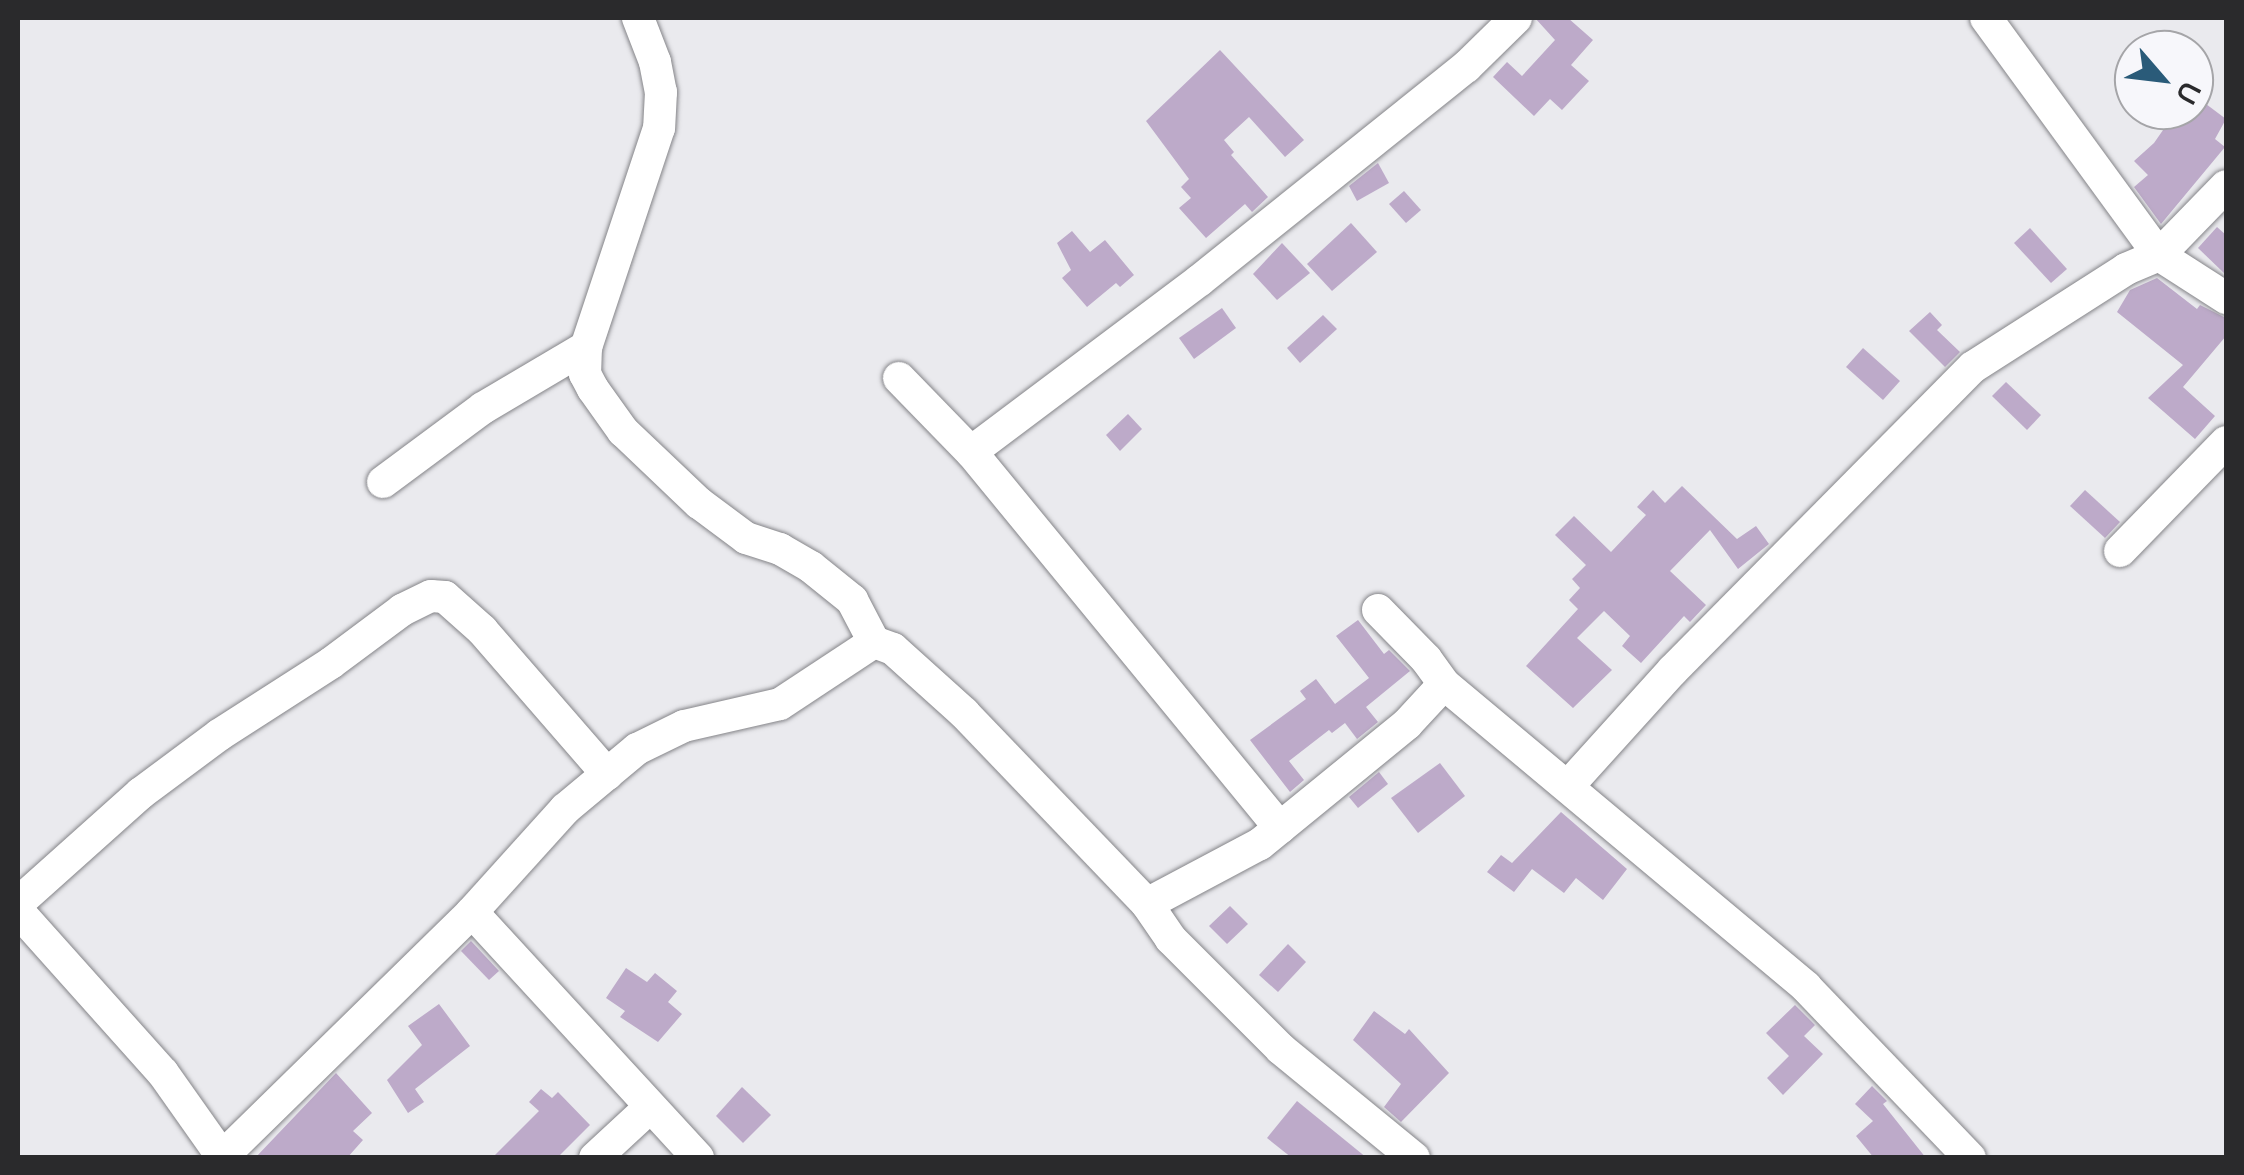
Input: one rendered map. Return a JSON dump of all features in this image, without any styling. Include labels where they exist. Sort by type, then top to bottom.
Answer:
[{"type":"street","points":[[638,18],[656,62],[661,92],[659,128],[586,346],[585,374],[624,430],[699,503],[746,538],[780,549],[852,600],[874,642],[893,649],[964,713],[1147,904],[1171,939],[1281,1049],[1414,1158]]},
{"type":"street","points":[[972,452],[1200,280],[1466,67],[1516,18]]},
{"type":"street","points":[[1986,18],[2159,256],[2226,298]]},
{"type":"street","points":[[1569,786],[1673,670],[1973,366],[2126,269],[2159,256],[2226,186]]},
{"type":"street","points":[[382,482],[484,408],[586,346]]},
{"type":"street","points":[[899,378],[972,452],[1280,828]]},
{"type":"street","points":[[2120,551],[2226,442]]},
{"type":"street","points":[[18,903],[172,770],[402,610],[431,596],[445,597],[482,630],[607,774]]},
{"type":"street","points":[[1378,610],[1426,659],[1444,684],[1806,987],[1970,1158]]},
{"type":"street","points":[[18,911],[162,1073],[222,1157],[472,912],[565,809],[636,750],[684,726],[780,704],[874,642]]},
{"type":"street","points":[[1147,904],[1260,844],[1406,724],[1444,684]]},
{"type":"street","points":[[472,912],[698,1158]]},
{"type":"street","points":[[596,1158],[649,1108]]},
{"type":"building","points":[[1535,18],[1568,18],[1593,40],[1571,65],[1589,81],[1562,110],[1550,99],[1534,116],[1493,77],[1507,62],[1522,76],[1555,40]]},
{"type":"building","points":[[1220,50],[1304,140],[1285,157],[1249,117],[1224,140],[1234,152],[1231,155],[1268,197],[1252,212],[1245,204],[1206,238],[1179,208],[1191,198],[1181,187],[1189,179],[1146,121]]},
{"type":"building","points":[[2214,110],[2226,119],[2215,139],[2225,147],[2161,224],[2134,187],[2148,175],[2134,161],[2163,130],[2214,130]]},
{"type":"building","points":[[1378,163],[1389,183],[1357,201],[1349,186]]},
{"type":"building","points":[[1404,191],[1421,210],[1406,223],[1389,204]]},
{"type":"building","points":[[1351,223],[1377,252],[1332,291],[1307,264]]},
{"type":"building","points":[[2217,227],[2226,235],[2226,275],[2198,248]]},
{"type":"building","points":[[2030,228],[2067,269],[2051,283],[2014,243]]},
{"type":"building","points":[[1072,231],[1090,252],[1105,240],[1134,275],[1120,287],[1116,283],[1087,307],[1062,278],[1071,270],[1057,243]]},
{"type":"building","points":[[1282,243],[1310,273],[1277,300],[1253,274]]},
{"type":"building","points":[[2157,278],[2197,309],[2200,305],[2226,318],[2226,336],[2183,387],[2215,416],[2195,439],[2148,398],[2183,365],[2117,312],[2130,290]]},
{"type":"building","points":[[1222,308],[1236,328],[1194,359],[1179,338]]},
{"type":"building","points":[[1930,312],[1942,325],[1937,330],[1960,352],[1945,367],[1909,331]]},
{"type":"building","points":[[1323,315],[1337,329],[1300,363],[1287,348]]},
{"type":"building","points":[[1863,348],[1900,381],[1883,400],[1846,367]]},
{"type":"building","points":[[2006,382],[2041,415],[2027,430],[1992,396]]},
{"type":"building","points":[[1128,414],[1142,429],[1120,451],[1106,435]]},
{"type":"building","points":[[1682,486],[1737,539],[1756,526],[1769,544],[1738,569],[1710,530],[1670,571],[1706,605],[1690,622],[1684,616],[1641,663],[1622,646],[1630,636],[1604,611],[1577,638],[1612,670],[1573,708],[1526,666],[1578,609],[1569,600],[1580,588],[1572,579],[1586,565],[1555,535],[1574,516],[1611,552],[1646,515],[1637,507],[1653,490],[1665,503]]},
{"type":"building","points":[[2085,490],[2120,522],[2105,538],[2070,506]]},
{"type":"building","points":[[1358,620],[1384,654],[1389,650],[1410,671],[1366,707],[1378,722],[1357,739],[1345,723],[1332,733],[1329,730],[1289,761],[1304,780],[1290,792],[1250,740],[1306,699],[1300,691],[1316,679],[1335,704],[1369,678],[1336,636]]},
{"type":"building","points":[[1440,763],[1465,796],[1418,833],[1391,798]]},
{"type":"building","points":[[1379,772],[1388,784],[1358,808],[1349,797]]},
{"type":"building","points":[[1561,812],[1627,869],[1603,900],[1576,878],[1564,893],[1532,869],[1514,892],[1487,872],[1501,855],[1512,863]]},
{"type":"building","points":[[1230,906],[1248,924],[1227,944],[1209,926]]},
{"type":"building","points":[[471,941],[499,971],[489,980],[461,951]]},
{"type":"building","points":[[1288,944],[1306,962],[1278,992],[1259,975]]},
{"type":"building","points":[[626,968],[647,982],[655,973],[677,991],[668,1002],[682,1014],[658,1042],[620,1017],[625,1011],[606,998]]},
{"type":"building","points":[[439,1004],[470,1046],[415,1089],[424,1102],[408,1113],[387,1080],[422,1045],[408,1026]]},
{"type":"building","points":[[1795,1005],[1815,1025],[1804,1036],[1823,1054],[1783,1095],[1767,1078],[1789,1056],[1766,1033]]},
{"type":"building","points":[[1374,1011],[1405,1034],[1409,1029],[1449,1073],[1401,1122],[1384,1107],[1401,1084],[1353,1040]]},
{"type":"building","points":[[336,1073],[372,1113],[353,1131],[363,1140],[347,1158],[255,1158]]},
{"type":"building","points":[[1872,1086],[1926,1158],[1874,1158],[1856,1136],[1873,1121],[1855,1104]]},
{"type":"building","points":[[742,1087],[771,1115],[743,1143],[716,1116]]},
{"type":"building","points":[[541,1089],[552,1098],[558,1092],[590,1125],[557,1158],[492,1158],[539,1111],[529,1102]]},
{"type":"building","points":[[1297,1101],[1367,1158],[1292,1158],[1267,1138]]}]
